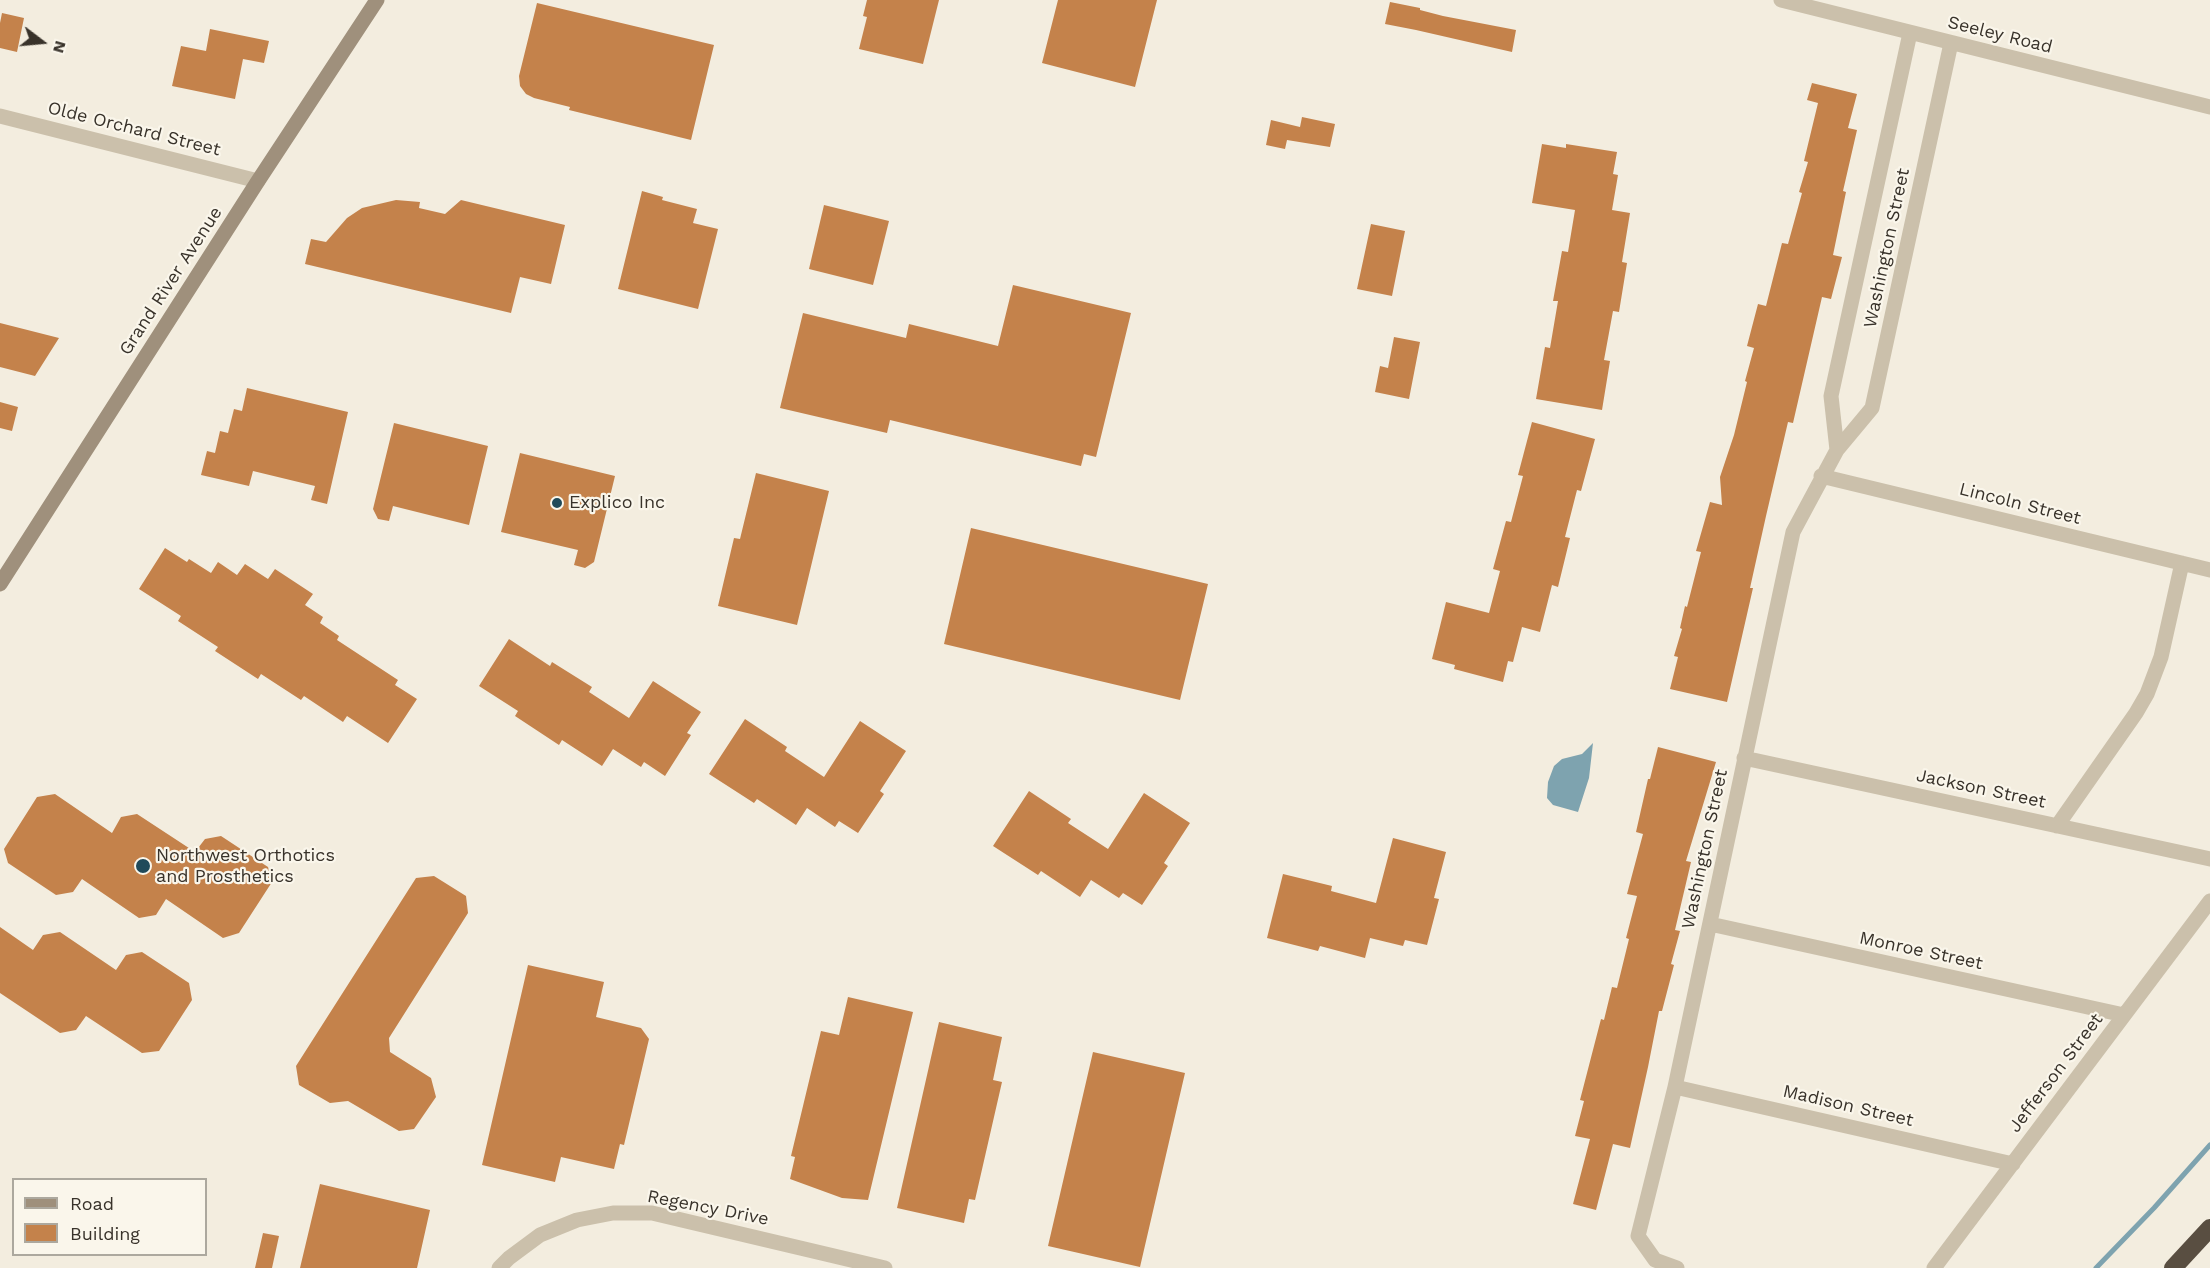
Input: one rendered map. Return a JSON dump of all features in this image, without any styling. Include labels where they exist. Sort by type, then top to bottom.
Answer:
[{"type":"highway","points":[[2173,1268],[2210,1228]]},
{"type":"main road","name":"Grand River Avenue","points":[[0,584],[377,0]]},
{"type":"street","name":"Seeley Road","points":[[1781,0],[2210,106]]},
{"type":"street","name":"Washington Street","points":[[1837,450],[1831,396],[1910,33]]},
{"type":"street","name":"Washington Street","points":[[1677,1268],[1655,1260],[1638,1236],[1675,1087],[1793,532],[1821,476],[1837,450],[1872,408],[1951,43]]},
{"type":"street","name":"Olde Orchard Street","points":[[0,116],[258,182]]},
{"type":"street","name":"Lincoln Street","points":[[1821,476],[2210,570]]},
{"type":"street","points":[[2058,826],[2147,694],[2161,657],[2182,563]]},
{"type":"street","name":"Jackson Street","points":[[1744,758],[2210,859]]},
{"type":"street","name":"Jefferson Street","points":[[1934,1268],[2210,902]]},
{"type":"street","name":"Monroe Street","points":[[1710,924],[2124,1016]]},
{"type":"street","name":"Madison Street","points":[[1675,1087],[2013,1164]]},
{"type":"street","name":"Regency Drive","points":[[499,1268],[540,1235],[577,1220],[613,1213],[652,1214],[885,1268]]},
{"type":"water","points":[[1593,743],[1589,778],[1578,812],[1553,805],[1547,798],[1548,782],[1554,766],[1562,759],[1582,754]]},
{"type":"building","points":[[867,0],[939,0],[923,64],[859,49],[867,17],[863,16]]},
{"type":"building","points":[[1058,0],[1157,0],[1135,87],[1042,63]]},
{"type":"building","points":[[1390,2],[1420,8],[1420,10],[1443,16],[1516,30],[1512,52],[1385,24]]},
{"type":"building","points":[[537,3],[714,45],[691,140],[569,110],[570,107],[526,94],[520,86],[519,76]]},
{"type":"building","points":[[2,13],[24,18],[17,52],[0,48]]},
{"type":"building","points":[[210,29],[269,41],[264,63],[243,59],[235,99],[172,86],[181,46],[206,51]]},
{"type":"building","points":[[1812,83],[1857,94],[1848,128],[1857,130],[1843,191],[1846,192],[1833,255],[1842,257],[1831,299],[1822,297],[1793,423],[1788,422],[1727,702],[1670,689],[1678,657],[1674,656],[1682,629],[1680,628],[1685,606],[1687,607],[1701,552],[1696,551],[1710,502],[1722,505],[1720,477],[1734,435],[1747,382],[1745,381],[1754,348],[1747,346],[1758,304],[1766,306],[1782,243],[1788,244],[1802,193],[1799,192],[1808,162],[1804,161],[1818,103],[1807,100]]},
{"type":"building","points":[[1302,117],[1335,124],[1330,147],[1287,140],[1285,149],[1266,145],[1271,120],[1300,127]]},
{"type":"building","points":[[1542,144],[1566,148],[1566,144],[1617,152],[1613,174],[1618,175],[1612,210],[1630,213],[1622,262],[1627,263],[1619,312],[1613,311],[1604,360],[1610,361],[1602,410],[1536,399],[1545,347],[1550,348],[1558,301],[1553,301],[1562,251],[1568,252],[1575,210],[1532,203]]},
{"type":"building","points":[[642,191],[663,197],[662,200],[697,209],[693,223],[718,229],[698,309],[618,289]]},
{"type":"building","points":[[396,200],[420,202],[419,208],[445,214],[461,200],[565,225],[551,284],[520,277],[511,313],[305,264],[311,239],[326,242],[347,218],[362,208]]},
{"type":"building","points":[[824,205],[889,221],[873,285],[809,269]]},
{"type":"building","points":[[1371,224],[1405,231],[1392,296],[1357,289]]},
{"type":"building","points":[[1013,285],[1131,313],[1096,457],[1084,454],[1081,466],[890,420],[887,433],[780,408],[803,313],[906,338],[909,324],[998,346]]},
{"type":"building","points":[[0,323],[59,338],[35,376],[0,367]]},
{"type":"building","points":[[1394,337],[1420,342],[1409,399],[1375,392],[1380,366],[1388,368]]},
{"type":"building","points":[[247,388],[348,412],[327,504],[311,500],[315,486],[253,471],[249,486],[201,475],[207,451],[215,453],[220,431],[228,433],[234,409],[242,411]]},
{"type":"building","points":[[0,402],[18,407],[12,431],[0,428]]},
{"type":"building","points":[[1532,422],[1595,439],[1581,491],[1577,490],[1565,537],[1570,538],[1558,587],[1552,585],[1540,632],[1522,627],[1513,662],[1508,661],[1503,682],[1454,669],[1455,665],[1432,659],[1446,602],[1489,613],[1500,571],[1493,569],[1506,521],[1511,522],[1523,476],[1518,475]]},
{"type":"building","points":[[394,423],[488,446],[469,525],[393,506],[389,521],[378,519],[373,509]]},
{"type":"building","points":[[520,453],[615,476],[594,562],[585,568],[574,565],[578,550],[501,532]]},
{"type":"building","points":[[756,473],[829,491],[797,625],[718,606],[734,538],[740,539]]},
{"type":"building","points":[[971,528],[1208,584],[1180,700],[944,644]]},
{"type":"building","points":[[165,548],[211,573],[218,562],[237,575],[245,564],[268,579],[275,569],[313,594],[305,605],[323,617],[320,623],[339,636],[337,640],[398,680],[395,685],[417,699],[388,743],[347,716],[343,722],[304,696],[301,700],[261,674],[258,679],[215,651],[218,647],[178,621],[181,616],[139,589]]},
{"type":"building","points":[[509,639],[550,666],[552,662],[592,687],[589,692],[629,718],[653,681],[701,712],[687,733],[691,735],[665,776],[644,762],[641,767],[613,749],[602,766],[562,740],[559,745],[515,716],[518,711],[479,686]]},
{"type":"building","points":[[745,719],[787,747],[785,751],[824,777],[860,721],[906,751],[880,791],[884,794],[858,833],[839,821],[835,827],[807,808],[796,825],[757,799],[754,803],[709,774]]},
{"type":"building","points":[[1658,747],[1716,762],[1686,861],[1691,862],[1675,930],[1680,931],[1671,964],[1674,965],[1662,1011],[1659,1011],[1630,1148],[1613,1144],[1596,1210],[1573,1204],[1590,1139],[1575,1136],[1584,1101],[1580,1100],[1601,1019],[1604,1020],[1612,987],[1617,988],[1629,939],[1626,938],[1637,896],[1627,894],[1643,834],[1636,832]]},
{"type":"building","points":[[1029,791],[1071,819],[1068,823],[1108,849],[1144,793],[1190,823],[1164,863],[1168,866],[1142,905],[1123,893],[1119,898],[1091,880],[1080,897],[1041,871],[1038,875],[993,846]]},
{"type":"building","points":[[55,794],[112,833],[121,817],[137,814],[195,852],[205,839],[221,836],[268,867],[272,882],[239,933],[223,938],[166,899],[156,915],[139,918],[82,879],[73,892],[56,895],[8,863],[4,849],[37,797]]},
{"type":"building","points":[[1393,838],[1446,852],[1434,898],[1439,899],[1427,945],[1405,940],[1403,946],[1370,938],[1365,958],[1320,946],[1318,951],[1267,938],[1283,874],[1332,886],[1331,891],[1376,903]]},
{"type":"building","points":[[434,876],[466,896],[468,913],[389,1038],[390,1052],[431,1078],[436,1097],[414,1129],[399,1131],[348,1101],[330,1103],[299,1085],[296,1066],[416,878]]},
{"type":"building","points":[[0,927],[33,950],[43,935],[60,932],[116,970],[126,955],[142,952],[189,983],[192,1000],[159,1051],[142,1053],[86,1016],[76,1030],[60,1033],[0,993]]},
{"type":"building","points":[[528,965],[604,982],[596,1017],[641,1028],[649,1039],[624,1145],[620,1144],[614,1169],[561,1157],[555,1182],[482,1165]]},
{"type":"building","points":[[848,997],[913,1012],[868,1200],[842,1198],[790,1179],[795,1157],[791,1156],[821,1031],[839,1035]]},
{"type":"building","points":[[939,1022],[1002,1037],[993,1080],[1002,1082],[975,1200],[969,1199],[964,1223],[897,1208]]},
{"type":"building","points":[[1093,1052],[1185,1073],[1140,1267],[1048,1246]]},
{"type":"building","points":[[320,1184],[430,1210],[417,1268],[300,1268]]},
{"type":"building","points":[[263,1233],[279,1236],[272,1268],[255,1268]]},
{"type":"waterway","points":[[2096,1268],[2210,1145]]},
{"type":"place","name":"Explico Inc","points":[[557,503]]},
{"type":"place","name":"Northwest Orthotics and Prosthetics","points":[[143,866]]}]
